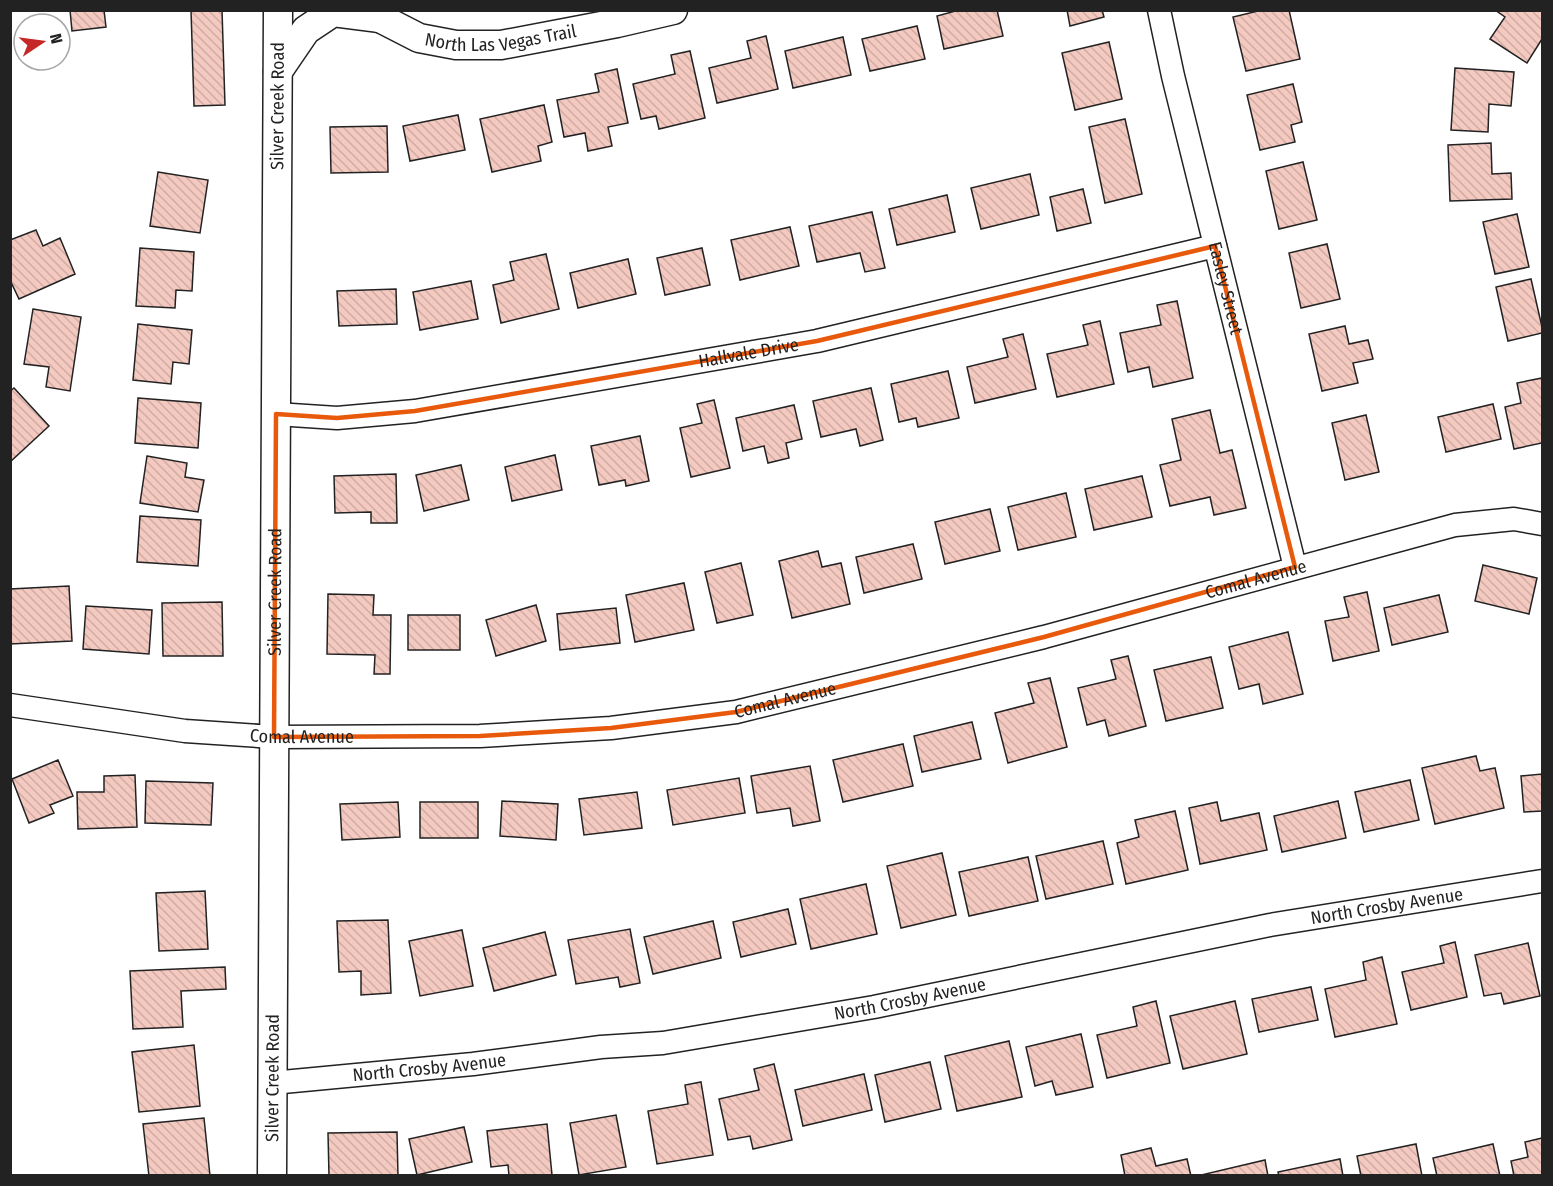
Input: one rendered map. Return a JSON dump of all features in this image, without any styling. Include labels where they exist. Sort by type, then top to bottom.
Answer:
[{"type":"street","name":"Silver Creek Road","points":[[272,1176],[278,10]]},
{"type":"street","name":"North Las Vegas Trail","points":[[278,71],[306,30],[333,12],[375,14],[419,38],[456,45],[501,45],[673,10]]},
{"type":"street","name":"Easley Street","points":[[1159,10],[1173,76],[1295,567]]},
{"type":"street","name":"Hallvale Drive","points":[[276,414],[337,418],[415,411],[806,343],[1215,246]]},
{"type":"street","name":"Comal Avenue","points":[[10,705],[185,731],[274,737],[492,735],[611,728],[736,712],[1044,638],[1295,567],[1455,525],[1514,519],[1542,524]]},
{"type":"street","name":"North Crosby Avenue","points":[[272,1083],[473,1064],[600,1047],[663,1043],[874,1006],[1270,924],[1542,881]]},
{"type":"highlighted area","points":[[1215,246],[1295,567],[1044,637],[736,712],[611,728],[480,736],[274,737],[276,414],[337,418],[415,411],[817,341]]},
{"type":"building","points":[[70,10],[104,10],[106,27],[72,31],[72,12]]},
{"type":"building","points":[[191,10],[222,10],[225,105],[194,106]]},
{"type":"building","points":[[959,10],[997,10],[1003,36],[944,49],[937,16]]},
{"type":"building","points":[[1067,10],[1102,10],[1104,17],[1070,26]]},
{"type":"building","points":[[1262,10],[1289,10],[1300,59],[1246,71],[1233,17]]},
{"type":"building","points":[[1495,10],[1542,10],[1542,39],[1527,63],[1490,39],[1505,17]]},
{"type":"building","points":[[917,26],[925,59],[870,71],[862,39]]},
{"type":"building","points":[[766,36],[778,89],[717,103],[709,68],[751,58],[747,41]]},
{"type":"building","points":[[843,37],[851,75],[793,88],[785,51]]},
{"type":"building","points":[[1109,42],[1122,99],[1075,110],[1062,53]]},
{"type":"building","points":[[690,51],[705,118],[659,129],[656,116],[641,119],[633,84],[675,74],[671,55]]},
{"type":"building","points":[[1455,68],[1514,72],[1511,106],[1489,104],[1488,132],[1451,130]]},
{"type":"building","points":[[617,69],[628,123],[608,127],[612,146],[588,151],[585,133],[564,137],[557,100],[599,92],[595,74]]},
{"type":"building","points":[[1293,84],[1302,122],[1291,125],[1295,142],[1260,150],[1247,95]]},
{"type":"building","points":[[544,105],[552,142],[538,146],[541,161],[492,172],[480,119]]},
{"type":"building","points":[[458,115],[465,150],[410,161],[403,126]]},
{"type":"building","points":[[1125,119],[1142,194],[1105,203],[1089,127]]},
{"type":"building","points":[[387,126],[388,172],[331,173],[330,127]]},
{"type":"building","points":[[1491,143],[1492,174],[1511,173],[1512,199],[1450,201],[1448,145]]},
{"type":"building","points":[[1303,162],[1317,220],[1279,229],[1266,171]]},
{"type":"building","points":[[158,172],[208,180],[200,233],[150,226]]},
{"type":"building","points":[[1030,174],[1039,215],[981,229],[971,188]]},
{"type":"building","points":[[1083,189],[1091,223],[1057,231],[1050,197]]},
{"type":"building","points":[[947,195],[955,232],[897,245],[889,209]]},
{"type":"building","points":[[872,212],[885,268],[865,272],[860,253],[817,262],[809,226]]},
{"type":"building","points":[[1517,214],[1529,267],[1495,274],[1483,222]]},
{"type":"building","points":[[790,227],[799,266],[740,280],[731,240]]},
{"type":"building","points":[[36,230],[43,246],[60,238],[75,274],[19,299],[10,280],[10,240]]},
{"type":"building","points":[[1327,244],[1340,299],[1301,308],[1289,253]]},
{"type":"building","points":[[140,248],[194,252],[192,291],[176,290],[175,308],[136,306]]},
{"type":"building","points":[[702,248],[710,285],[665,295],[657,258]]},
{"type":"building","points":[[546,254],[559,309],[501,323],[493,285],[514,280],[510,262]]},
{"type":"building","points":[[628,259],[636,294],[578,308],[570,273]]},
{"type":"building","points":[[1531,279],[1542,333],[1508,341],[1496,287]]},
{"type":"building","points":[[471,281],[478,319],[420,330],[413,292]]},
{"type":"building","points":[[396,289],[397,324],[339,326],[337,291]]},
{"type":"building","points":[[1177,301],[1193,378],[1153,387],[1149,367],[1128,372],[1120,333],[1161,325],[1157,305]]},
{"type":"building","points":[[33,309],[81,317],[70,391],[46,387],[49,367],[24,364]]},
{"type":"building","points":[[1100,321],[1114,384],[1057,397],[1047,354],[1088,345],[1083,325]]},
{"type":"building","points":[[138,324],[192,330],[189,364],[173,362],[171,384],[133,380]]},
{"type":"building","points":[[1345,326],[1349,344],[1368,340],[1373,359],[1353,363],[1358,383],[1322,391],[1309,334]]},
{"type":"building","points":[[1023,334],[1036,389],[975,403],[967,367],[1008,357],[1003,339]]},
{"type":"building","points":[[948,371],[959,418],[918,427],[916,418],[899,422],[891,384]]},
{"type":"building","points":[[1542,378],[1542,443],[1514,449],[1505,407],[1521,403],[1517,383]]},
{"type":"building","points":[[14,388],[49,426],[10,462],[10,391]]},
{"type":"building","points":[[871,388],[883,440],[860,446],[856,429],[821,437],[813,401]]},
{"type":"building","points":[[138,398],[201,403],[198,448],[135,443]]},
{"type":"building","points":[[714,400],[730,468],[691,477],[680,428],[702,423],[697,404]]},
{"type":"building","points":[[1493,404],[1501,439],[1446,452],[1438,417]]},
{"type":"building","points":[[794,405],[802,439],[786,443],[789,458],[768,463],[764,446],[743,451],[736,418]]},
{"type":"building","points":[[1210,410],[1220,453],[1232,450],[1246,508],[1214,515],[1210,497],[1170,506],[1160,465],[1181,460],[1172,419]]},
{"type":"building","points":[[1366,415],[1379,472],[1345,480],[1332,423]]},
{"type":"building","points":[[640,436],[649,481],[626,486],[625,480],[599,485],[591,446]]},
{"type":"building","points":[[555,455],[562,490],[512,501],[505,467]]},
{"type":"building","points":[[147,456],[187,463],[185,477],[204,480],[198,512],[140,503]]},
{"type":"building","points":[[461,465],[469,500],[424,511],[416,475]]},
{"type":"building","points":[[396,474],[397,523],[371,523],[371,512],[335,513],[334,476]]},
{"type":"building","points":[[1142,476],[1152,517],[1094,530],[1085,489]]},
{"type":"building","points":[[1066,493],[1076,537],[1018,550],[1008,507]]},
{"type":"building","points":[[990,509],[1000,551],[945,564],[935,522]]},
{"type":"building","points":[[140,516],[201,520],[198,566],[137,562]]},
{"type":"building","points":[[913,544],[922,579],[864,593],[856,557]]},
{"type":"building","points":[[818,551],[822,567],[841,563],[850,604],[792,618],[779,561]]},
{"type":"building","points":[[741,563],[753,615],[717,623],[705,572]]},
{"type":"building","points":[[1483,565],[1537,578],[1529,614],[1475,601]]},
{"type":"building","points":[[684,583],[694,630],[635,642],[626,595]]},
{"type":"building","points":[[69,586],[72,641],[10,644],[10,589]]},
{"type":"building","points":[[1367,592],[1379,651],[1333,661],[1325,621],[1349,617],[1344,597]]},
{"type":"building","points":[[328,594],[374,595],[373,615],[391,615],[390,674],[374,674],[375,655],[327,654]]},
{"type":"building","points":[[1439,595],[1448,632],[1392,645],[1384,608]]},
{"type":"building","points":[[222,602],[223,656],[163,656],[162,603]]},
{"type":"building","points":[[536,605],[546,641],[496,656],[486,620]]},
{"type":"building","points":[[86,606],[152,610],[149,654],[83,649]]},
{"type":"building","points":[[616,608],[620,643],[560,650],[557,614]]},
{"type":"building","points":[[408,615],[460,615],[460,650],[408,650]]},
{"type":"building","points":[[1288,632],[1303,694],[1263,704],[1259,684],[1239,689],[1229,647]]},
{"type":"building","points":[[1128,656],[1146,726],[1109,736],[1105,720],[1087,725],[1078,688],[1116,679],[1111,660]]},
{"type":"building","points":[[1211,657],[1223,708],[1166,721],[1154,670]]},
{"type":"building","points":[[1050,678],[1067,747],[1008,763],[995,713],[1034,703],[1028,683]]},
{"type":"building","points":[[972,722],[981,759],[922,772],[914,736]]},
{"type":"building","points":[[903,744],[913,786],[843,802],[833,760]]},
{"type":"building","points":[[1476,756],[1480,771],[1495,768],[1504,808],[1435,824],[1422,768]]},
{"type":"building","points":[[58,760],[73,796],[50,805],[54,813],[29,823],[12,779]]},
{"type":"building","points":[[810,766],[820,821],[793,826],[790,808],[757,813],[751,776]]},
{"type":"building","points":[[1542,774],[1542,811],[1524,812],[1521,776]]},
{"type":"building","points":[[135,775],[137,827],[78,829],[77,792],[104,792],[104,776]]},
{"type":"building","points":[[739,778],[745,813],[673,825],[667,790]]},
{"type":"building","points":[[1410,780],[1419,820],[1364,832],[1355,792]]},
{"type":"building","points":[[146,781],[213,783],[211,825],[145,823]]},
{"type":"building","points":[[637,792],[642,828],[584,835],[579,799]]},
{"type":"building","points":[[502,801],[558,804],[556,840],[500,836]]},
{"type":"building","points":[[1338,801],[1346,838],[1282,852],[1274,816]]},
{"type":"building","points":[[398,802],[400,837],[342,840],[340,804]]},
{"type":"building","points":[[420,802],[478,802],[478,838],[420,838]]},
{"type":"building","points":[[1217,802],[1221,821],[1259,813],[1267,850],[1200,864],[1189,808]]},
{"type":"building","points":[[1175,811],[1188,870],[1126,884],[1117,843],[1139,837],[1135,820]]},
{"type":"building","points":[[1103,841],[1113,884],[1046,899],[1036,856]]},
{"type":"building","points":[[942,853],[956,915],[901,928],[887,866]]},
{"type":"building","points":[[1028,857],[1038,901],[969,916],[959,872]]},
{"type":"building","points":[[866,884],[877,934],[811,949],[800,899]]},
{"type":"building","points":[[205,891],[208,949],[159,951],[156,893]]},
{"type":"building","points":[[788,909],[796,944],[741,957],[733,922]]},
{"type":"building","points":[[388,920],[391,993],[361,995],[361,971],[339,972],[337,921]]},
{"type":"building","points":[[713,921],[721,958],[653,974],[644,937]]},
{"type":"building","points":[[630,929],[640,983],[620,987],[618,977],[576,984],[568,940]]},
{"type":"building","points":[[462,930],[473,986],[420,996],[409,941]]},
{"type":"building","points":[[545,932],[556,975],[494,991],[483,948]]},
{"type":"building","points":[[1455,942],[1467,997],[1411,1010],[1402,972],[1444,963],[1440,946]]},
{"type":"building","points":[[1528,943],[1540,996],[1504,1004],[1501,993],[1484,996],[1475,955]]},
{"type":"building","points":[[1382,957],[1397,1024],[1335,1037],[1325,989],[1366,980],[1363,962]]},
{"type":"building","points":[[225,967],[226,989],[181,991],[183,1027],[133,1029],[130,971]]},
{"type":"building","points":[[1311,987],[1318,1020],[1259,1032],[1252,999]]},
{"type":"building","points":[[1156,1001],[1170,1063],[1107,1078],[1097,1035],[1137,1026],[1133,1007]]},
{"type":"building","points":[[1235,1001],[1247,1054],[1183,1069],[1170,1016]]},
{"type":"building","points":[[1081,1034],[1093,1087],[1056,1095],[1052,1081],[1035,1086],[1026,1047]]},
{"type":"building","points":[[1009,1041],[1022,1097],[957,1111],[945,1056]]},
{"type":"building","points":[[194,1045],[200,1106],[139,1112],[132,1052]]},
{"type":"building","points":[[930,1062],[941,1109],[885,1122],[875,1075]]},
{"type":"building","points":[[774,1064],[792,1140],[753,1149],[750,1136],[728,1140],[719,1099],[759,1090],[754,1069]]},
{"type":"building","points":[[864,1074],[872,1110],[803,1126],[795,1090]]},
{"type":"building","points":[[701,1082],[713,1155],[657,1164],[648,1111],[688,1104],[685,1085]]},
{"type":"building","points":[[616,1115],[626,1167],[579,1175],[570,1123]]},
{"type":"building","points":[[204,1118],[210,1176],[149,1176],[143,1124]]},
{"type":"building","points":[[547,1124],[552,1175],[509,1176],[508,1165],[491,1167],[487,1131]]},
{"type":"building","points":[[464,1127],[472,1162],[417,1175],[409,1139]]},
{"type":"building","points":[[397,1132],[398,1176],[329,1176],[328,1133]]},
{"type":"building","points":[[1542,1138],[1542,1176],[1514,1176],[1511,1161],[1528,1157],[1525,1142]]},
{"type":"building","points":[[1416,1144],[1422,1176],[1361,1176],[1357,1156]]},
{"type":"building","points":[[1493,1144],[1500,1176],[1437,1176],[1433,1158]]},
{"type":"building","points":[[1151,1148],[1156,1166],[1187,1159],[1191,1176],[1125,1176],[1121,1155]]},
{"type":"building","points":[[1340,1159],[1343,1176],[1279,1176],[1278,1172]]},
{"type":"building","points":[[1265,1160],[1268,1176],[1201,1176],[1201,1175]]}]
